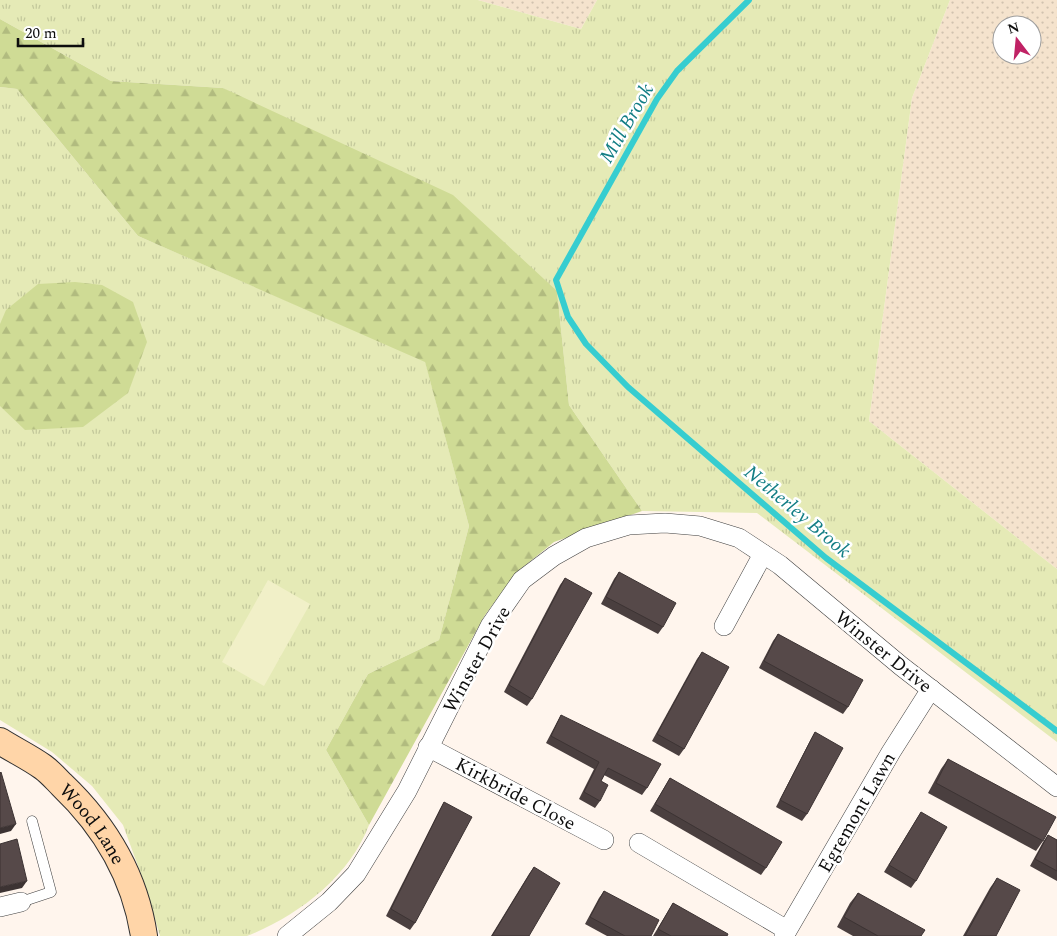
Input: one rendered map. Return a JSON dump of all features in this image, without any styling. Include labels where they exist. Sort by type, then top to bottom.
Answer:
[{"type":"street","name":"Winster Drive","points":[[286,936],[330,902],[356,874],[407,791],[490,626],[522,580],[554,556],[586,538],[629,525],[665,523],[700,526],[739,538],[780,565],[931,689],[1057,787]]},
{"type":"street","points":[[724,626],[763,554]]},
{"type":"street","name":"Egremont Lawn","points":[[786,933],[891,752],[931,689]]},
{"type":"street","name":"Wood Lane","points":[[0,741],[43,767],[80,803],[114,848],[131,884],[144,936]]},
{"type":"street","name":"Kirkbride Close","points":[[428,747],[604,840]]},
{"type":"street","points":[[639,843],[786,933]]},
{"type":"street","points":[[0,907],[21,902]]},
{"type":"lane","points":[[21,902],[51,892],[32,821]]},
{"type":"shaded area","points":[[478,0],[597,0],[581,29]]},
{"type":"shaded area","points":[[950,0],[1057,0],[1057,569],[869,421],[912,98]]},
{"type":"green space","points":[[0,0],[478,0],[581,29],[597,0],[950,0],[912,98],[869,421],[1057,569],[1057,742],[757,513],[642,511],[569,405],[557,291],[223,88],[111,81],[0,19]]},
{"type":"green space","points":[[0,19],[111,81],[223,88],[453,195],[557,291],[569,405],[642,511],[554,542],[517,572],[485,615],[369,825],[326,750],[368,674],[439,640],[469,526],[425,362],[138,236],[17,89],[0,87]]},
{"type":"green space","points":[[0,87],[17,89],[138,236],[425,361],[469,526],[439,640],[368,674],[326,750],[369,825],[349,861],[335,878],[303,906],[285,918],[247,936],[160,936],[146,888],[123,825],[92,786],[52,752],[0,720]]},
{"type":"green space","points":[[75,282],[102,285],[133,302],[147,342],[128,393],[83,427],[25,430],[0,406],[0,324],[6,310],[38,284]]},
{"type":"green space","points":[[268,580],[310,604],[264,686],[222,662]]},
{"type":"building","points":[[619,572],[676,603],[663,627],[606,597]]},
{"type":"building","points":[[565,578],[592,593],[532,699],[509,685]]},
{"type":"building","points":[[778,634],[863,680],[848,707],[764,661]]},
{"type":"building","points":[[702,652],[729,667],[684,749],[657,734]]},
{"type":"building","points":[[561,715],[661,764],[647,788],[608,768],[601,781],[608,785],[600,801],[584,792],[599,762],[551,736]]},
{"type":"building","points":[[815,732],[843,748],[807,814],[780,800]]},
{"type":"building","points":[[948,759],[1056,817],[1043,841],[936,783]]},
{"type":"building","points":[[0,773],[16,824],[0,828]]},
{"type":"building","points":[[670,778],[782,842],[766,868],[655,804]]},
{"type":"building","points":[[444,802],[472,817],[415,923],[391,909]]},
{"type":"building","points":[[921,812],[947,827],[916,881],[889,865]]},
{"type":"building","points":[[1048,835],[1057,840],[1057,871],[1035,859]]},
{"type":"building","points":[[17,839],[27,881],[0,887],[0,844]]},
{"type":"building","points":[[534,867],[560,883],[529,936],[492,936]]},
{"type":"building","points":[[997,878],[1020,890],[996,936],[965,936]]},
{"type":"building","points":[[604,891],[659,920],[651,936],[625,936],[590,917]]},
{"type":"building","points":[[858,893],[925,930],[921,936],[878,936],[844,917]]},
{"type":"building","points":[[673,903],[728,934],[727,936],[671,936],[658,929]]},
{"type":"waterway","name":"Netherley Brook","points":[[749,0],[677,71],[657,99],[556,280],[568,317],[586,344],[628,387],[826,558],[1057,731]]},
{"type":"water label","name":"Mill Brook","points":[[626,123]]}]
